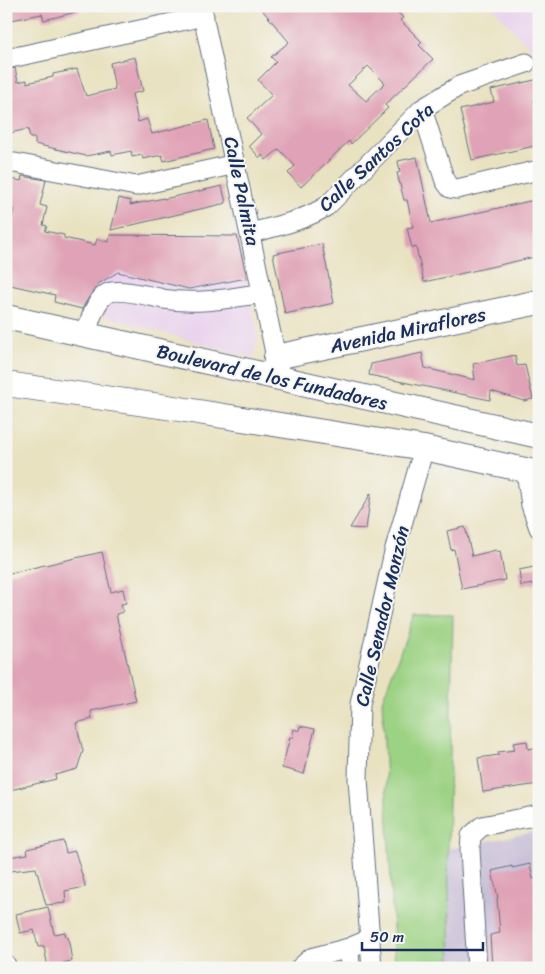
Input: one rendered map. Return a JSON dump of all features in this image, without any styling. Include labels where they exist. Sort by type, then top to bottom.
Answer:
[{"type":"main road","name":"Avenida Miraflores","points":[[276,367],[539,302]]},
{"type":"main road","name":"Boulevard de los Fundadores","points":[[6,317],[84,335],[276,367],[465,419],[539,436]]},
{"type":"main road","name":"Boulevard de los Fundadores","points":[[6,384],[167,407],[424,448],[533,472]]},
{"type":"main road","points":[[424,448],[435,434],[448,425],[465,419]]},
{"type":"street","points":[[6,59],[202,11]]},
{"type":"street","name":"Calle Palmita","points":[[202,11],[251,233],[276,367]]},
{"type":"street","name":"Calle Santos Cota","points":[[251,233],[295,222],[313,215],[327,206],[422,109],[459,86],[526,63]]},
{"type":"street","points":[[422,109],[450,188],[457,189],[539,170]]},
{"type":"street","points":[[6,164],[15,163],[136,186],[236,164]]},
{"type":"street","points":[[84,335],[98,302],[107,293],[119,291],[172,300],[209,301],[263,293]]},
{"type":"street","name":"Calle Senador Monzón","points":[[372,968],[358,779],[360,704],[394,552],[424,448]]},
{"type":"street","points":[[533,472],[531,505],[539,528]]},
{"type":"street","points":[[477,968],[470,850],[471,836],[482,826],[539,815]]},
{"type":"street","points":[[300,968],[311,958],[349,948],[370,939]]},
{"type":"street","points":[[349,948],[350,968]]},
{"type":"shaded area","points":[[491,6],[539,6],[539,51],[534,52]]},
{"type":"shaded area","points":[[130,235],[237,236],[258,337],[253,358],[54,302],[70,239],[126,252]]},
{"type":"shaded area","points":[[539,831],[539,968],[451,968],[448,849]]},
{"type":"green space","points":[[414,615],[453,615],[448,849],[451,968],[395,968],[382,701]]},
{"type":"building","points":[[6,6],[80,6],[80,11],[44,20],[42,14],[6,21]]},
{"type":"building","points":[[259,6],[392,6],[403,18],[400,20],[422,42],[419,45],[433,59],[385,105],[388,108],[351,144],[349,141],[301,187],[288,173],[295,166],[279,149],[266,160],[262,155],[260,158],[249,146],[261,134],[247,118],[272,95],[258,80],[276,62],[271,57],[289,42]],"holes":[[[368,66],[385,83],[366,101],[348,85]]]},
{"type":"building","points":[[135,57],[143,91],[132,94],[138,122],[147,119],[152,134],[208,120],[214,149],[164,161],[162,155],[143,159],[142,155],[132,157],[131,151],[112,155],[111,151],[86,156],[35,144],[35,138],[30,138],[28,129],[6,134],[6,70],[15,68],[18,82],[27,80],[27,83],[53,77],[53,74],[77,69],[86,96],[115,89],[110,63]]},
{"type":"building","points":[[539,79],[539,99],[534,100],[539,120],[539,145],[472,160],[460,110],[494,102],[491,90]]},
{"type":"building","points":[[417,157],[431,223],[539,199],[539,256],[424,282],[416,247],[412,248],[407,228],[413,227],[407,200],[404,200],[397,173],[400,172],[398,161]]},
{"type":"building","points":[[22,176],[46,180],[40,205],[47,207],[43,225],[47,226],[45,231],[64,235],[64,238],[95,245],[97,239],[109,242],[110,235],[237,236],[247,278],[189,289],[118,272],[98,284],[82,309],[54,302],[55,295],[6,284],[6,244],[14,209],[6,208],[6,178],[21,181]]},
{"type":"building","points":[[222,186],[226,203],[111,230],[119,198],[131,201],[130,205]]},
{"type":"building","points":[[322,244],[334,303],[285,314],[273,254]]},
{"type":"building","points":[[422,353],[425,368],[475,380],[473,364],[515,355],[517,366],[525,365],[533,399],[524,401],[491,391],[490,400],[369,375],[371,364]]},
{"type":"building","points":[[371,493],[366,529],[350,528]]},
{"type":"building","points":[[465,527],[472,556],[496,550],[497,552],[500,551],[505,580],[462,589],[454,549],[451,550],[447,531]]},
{"type":"building","points":[[102,552],[111,592],[123,589],[126,603],[121,604],[123,612],[116,614],[136,701],[91,711],[92,719],[76,723],[83,751],[77,769],[55,775],[56,779],[6,791],[6,574]]},
{"type":"building","points":[[539,566],[539,583],[521,586],[519,570]]},
{"type":"building","points":[[300,726],[315,729],[304,774],[282,768],[290,737],[292,738],[294,729],[299,731]]},
{"type":"building","points":[[527,741],[528,749],[539,747],[539,784],[483,792],[478,758],[499,755],[498,752],[515,750],[513,743]]},
{"type":"building","points":[[63,841],[66,853],[75,851],[85,887],[65,891],[66,903],[46,905],[36,868],[10,871],[8,857],[28,854],[27,849]]},
{"type":"building","points":[[530,864],[533,879],[539,878],[539,968],[492,968],[490,935],[500,933],[498,898],[492,871]]},
{"type":"building","points":[[48,907],[54,934],[65,932],[66,938],[68,937],[72,961],[63,963],[61,968],[48,968],[44,946],[38,947],[34,930],[20,933],[16,914]]}]
